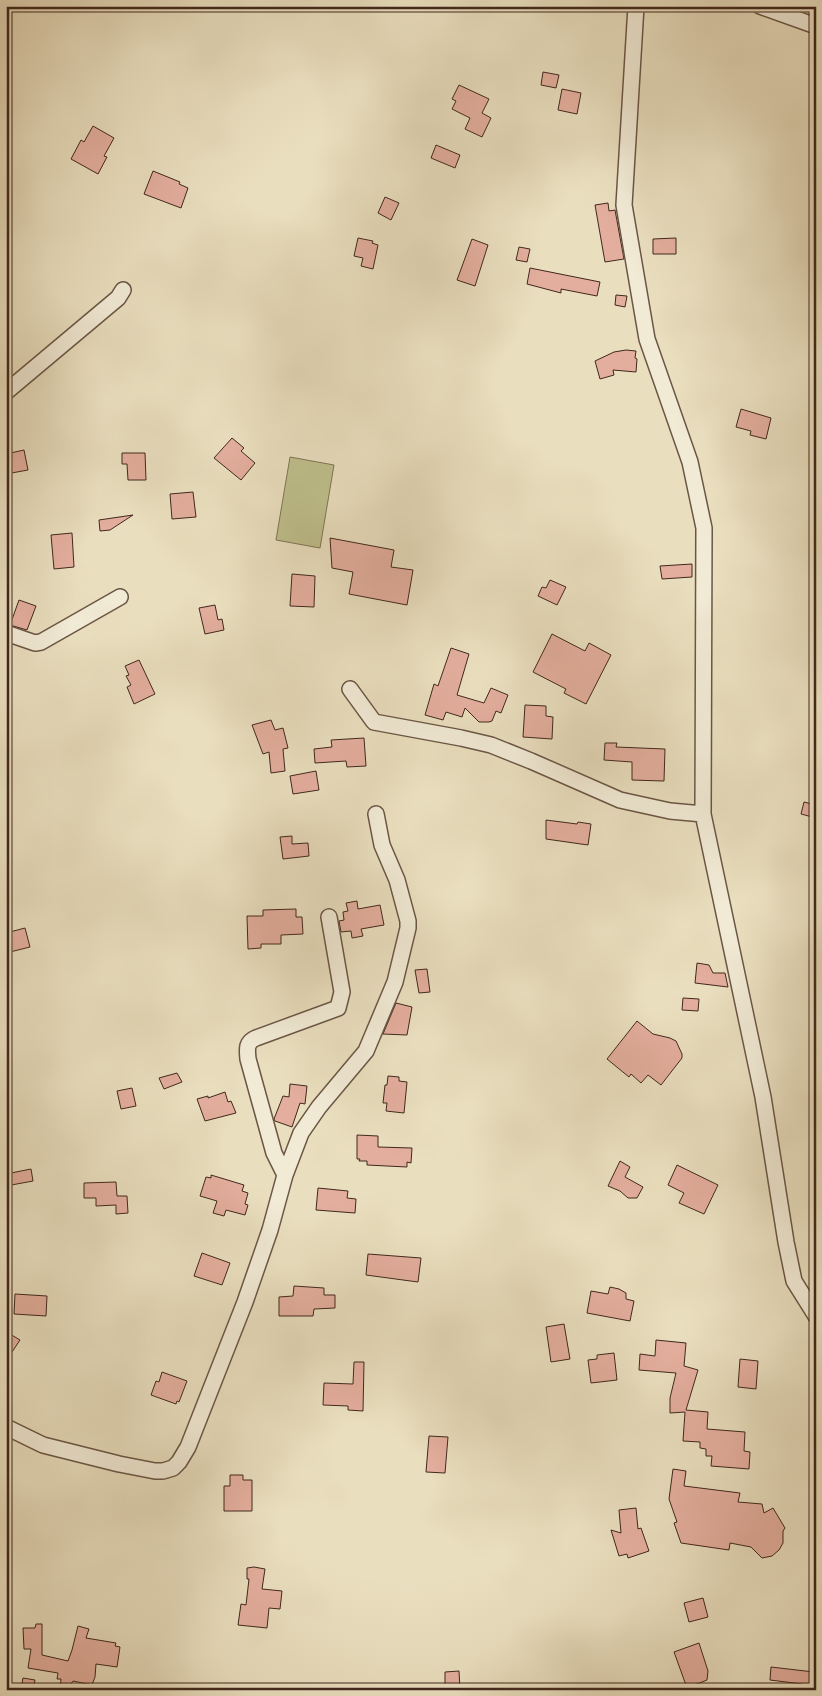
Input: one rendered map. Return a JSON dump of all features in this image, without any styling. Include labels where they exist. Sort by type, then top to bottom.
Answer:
[{"type":"street","points":[[636,6],[624,205],[647,339],[690,462],[704,528],[704,814],[763,1097],[786,1242],[794,1280],[816,1316]]},
{"type":"street","points":[[760,6],[816,26]]},
{"type":"street","points":[[6,392],[118,298],[123,290]]},
{"type":"street","points":[[6,633],[41,642],[120,597]]},
{"type":"street","points":[[350,689],[374,722],[491,745],[620,800],[670,811],[704,814]]},
{"type":"street","points":[[6,1427],[43,1445],[119,1464],[163,1471],[173,1468],[179,1462],[188,1447],[245,1302],[270,1230],[285,1175],[301,1133],[319,1107],[366,1051],[396,982],[408,921],[397,880],[382,845],[376,814]]},
{"type":"street","points":[[285,1175],[274,1153],[248,1059],[247,1046],[250,1040],[338,1008],[342,992],[329,917]]},
{"type":"green space","points":[[290,457],[334,465],[320,548],[276,540]]},
{"type":"building","points":[[543,72],[559,75],[556,88],[541,85]]},
{"type":"building","points":[[459,85],[489,99],[482,113],[491,118],[482,137],[465,129],[470,118],[452,109],[456,101],[452,99]]},
{"type":"building","points":[[562,89],[581,93],[577,114],[558,110]]},
{"type":"building","points":[[93,126],[114,138],[104,156],[107,157],[98,174],[71,159],[81,140],[84,142]]},
{"type":"building","points":[[436,145],[460,155],[455,168],[431,158]]},
{"type":"building","points":[[153,171],[180,182],[179,184],[188,188],[181,208],[144,194]]},
{"type":"building","points":[[385,197],[399,203],[391,220],[378,213]]},
{"type":"building","points":[[608,203],[609,211],[615,210],[624,259],[605,262],[595,205]]},
{"type":"building","points":[[358,238],[373,241],[372,243],[378,245],[373,269],[361,266],[363,258],[354,256]]},
{"type":"building","points":[[676,238],[676,254],[653,254],[653,239]]},
{"type":"building","points":[[472,239],[488,245],[475,286],[457,280]]},
{"type":"building","points":[[519,247],[530,249],[527,262],[516,260]]},
{"type":"building","points":[[530,268],[600,282],[597,296],[561,289],[561,293],[527,284]]},
{"type":"building","points":[[616,295],[627,296],[625,307],[615,305]]},
{"type":"building","points":[[636,351],[636,372],[613,370],[614,375],[600,379],[595,361],[614,352]]},
{"type":"building","points":[[741,409],[771,418],[766,439],[750,435],[751,431],[736,427]]},
{"type":"building","points":[[232,438],[244,448],[241,451],[255,463],[241,480],[214,458]]},
{"type":"building","points":[[24,450],[28,470],[6,474],[6,454]]},
{"type":"building","points":[[122,453],[145,453],[146,480],[128,480],[127,464],[122,464]]},
{"type":"building","points":[[193,492],[196,517],[172,519],[170,494]]},
{"type":"building","points":[[133,515],[110,530],[100,531],[99,520]]},
{"type":"building","points":[[72,533],[74,567],[54,569],[51,535]]},
{"type":"building","points":[[330,538],[394,550],[391,567],[413,570],[407,605],[349,594],[353,572],[332,568]]},
{"type":"building","points":[[692,564],[692,577],[662,579],[660,566]]},
{"type":"building","points":[[292,574],[315,576],[314,607],[290,606]]},
{"type":"building","points":[[550,580],[566,587],[557,605],[538,596],[542,587],[546,588]]},
{"type":"building","points":[[19,600],[36,606],[27,630],[10,625]]},
{"type":"building","points":[[215,605],[218,620],[222,619],[224,630],[205,634],[199,608]]},
{"type":"building","points":[[552,634],[585,651],[589,643],[611,655],[586,704],[564,693],[566,689],[533,672]]},
{"type":"building","points":[[451,648],[469,654],[457,695],[484,703],[491,688],[508,695],[501,713],[496,711],[492,721],[479,722],[465,708],[462,717],[446,712],[443,720],[425,715],[434,684],[438,686]]},
{"type":"building","points":[[139,660],[155,694],[134,704],[127,687],[131,685],[126,676],[129,675],[125,666]]},
{"type":"building","points":[[525,705],[546,706],[546,716],[553,717],[552,739],[523,737]]},
{"type":"building","points":[[271,720],[275,730],[283,728],[288,748],[283,749],[285,771],[271,773],[269,752],[263,754],[252,725]]},
{"type":"building","points":[[364,738],[366,766],[347,767],[346,761],[315,763],[314,749],[332,747],[331,740]]},
{"type":"building","points":[[605,743],[617,743],[616,747],[665,749],[664,781],[632,780],[632,762],[604,760]]},
{"type":"building","points":[[316,771],[319,790],[293,794],[290,776]]},
{"type":"building","points":[[804,802],[816,805],[816,818],[801,814]]},
{"type":"building","points":[[546,820],[591,824],[588,845],[546,839]]},
{"type":"building","points":[[292,836],[292,844],[308,843],[309,856],[283,859],[280,837]]},
{"type":"building","points":[[357,901],[358,909],[380,905],[384,925],[361,929],[363,936],[352,938],[351,931],[341,932],[339,921],[344,920],[343,912],[348,911],[346,903]]},
{"type":"building","points":[[296,909],[296,917],[302,917],[303,934],[281,935],[281,944],[261,944],[261,948],[248,949],[247,916],[263,916],[263,910]]},
{"type":"building","points":[[25,928],[30,947],[6,953],[6,933]]},
{"type":"building","points":[[697,963],[709,965],[713,973],[725,973],[728,987],[695,983]]},
{"type":"building","points":[[427,969],[430,992],[419,993],[415,970]]},
{"type":"building","points":[[683,998],[699,999],[698,1011],[682,1010]]},
{"type":"building","points":[[396,1003],[412,1007],[407,1035],[383,1034]]},
{"type":"building","points":[[637,1021],[653,1034],[676,1041],[682,1054],[682,1058],[661,1085],[648,1075],[641,1083],[631,1074],[629,1077],[607,1059]]},
{"type":"building","points":[[177,1073],[182,1082],[164,1089],[159,1078]]},
{"type":"building","points":[[388,1076],[399,1077],[399,1081],[407,1082],[404,1113],[386,1111],[387,1103],[383,1103]]},
{"type":"building","points":[[290,1084],[307,1086],[305,1104],[300,1103],[292,1127],[274,1119],[283,1096],[289,1097]]},
{"type":"building","points":[[132,1088],[136,1106],[121,1109],[117,1091]]},
{"type":"building","points":[[225,1092],[228,1102],[231,1101],[236,1113],[205,1121],[197,1099],[208,1096],[208,1098]]},
{"type":"building","points":[[357,1135],[378,1136],[378,1147],[412,1148],[411,1163],[407,1162],[407,1167],[367,1165],[367,1161],[359,1161],[360,1159],[357,1159]]},
{"type":"building","points":[[620,1161],[630,1167],[625,1177],[643,1187],[637,1198],[628,1198],[620,1191],[608,1186]]},
{"type":"building","points":[[677,1165],[718,1185],[704,1214],[679,1203],[684,1193],[668,1185]]},
{"type":"building","points":[[31,1169],[33,1181],[6,1186],[6,1174]]},
{"type":"building","points":[[211,1175],[244,1185],[242,1191],[248,1193],[245,1204],[248,1205],[245,1215],[226,1210],[224,1216],[213,1213],[217,1201],[200,1196],[206,1177],[211,1178]]},
{"type":"building","points":[[116,1182],[117,1196],[127,1196],[128,1213],[116,1214],[116,1205],[96,1206],[96,1198],[84,1198],[84,1183]]},
{"type":"building","points":[[318,1188],[348,1191],[347,1198],[356,1199],[355,1213],[316,1210]]},
{"type":"building","points":[[202,1253],[230,1263],[222,1285],[194,1276]]},
{"type":"building","points":[[368,1254],[421,1258],[418,1282],[366,1275]]},
{"type":"building","points":[[294,1286],[324,1288],[324,1295],[335,1295],[335,1308],[314,1309],[313,1316],[279,1316],[279,1297],[293,1296]]},
{"type":"building","points":[[610,1287],[626,1293],[626,1299],[634,1301],[630,1321],[587,1313],[591,1291],[608,1294]]},
{"type":"building","points":[[15,1294],[47,1296],[46,1316],[14,1314]]},
{"type":"building","points":[[564,1324],[570,1359],[551,1362],[546,1327]]},
{"type":"building","points":[[10,1334],[20,1340],[6,1361],[6,1340]]},
{"type":"building","points":[[656,1340],[686,1343],[684,1366],[698,1370],[686,1410],[708,1412],[707,1429],[745,1432],[744,1451],[750,1452],[749,1469],[711,1466],[712,1456],[706,1456],[706,1449],[700,1448],[700,1442],[683,1441],[685,1412],[670,1413],[670,1398],[676,1373],[639,1370],[640,1354],[655,1356]]},
{"type":"building","points":[[614,1353],[617,1380],[591,1383],[588,1360],[597,1359],[597,1355]]},
{"type":"building","points":[[740,1359],[758,1361],[756,1389],[738,1387]]},
{"type":"building","points":[[354,1362],[364,1362],[363,1411],[348,1410],[348,1406],[323,1405],[324,1383],[353,1384]]},
{"type":"building","points":[[162,1372],[187,1381],[179,1402],[177,1401],[176,1404],[151,1395],[156,1381],[159,1382]]},
{"type":"building","points":[[429,1436],[448,1437],[445,1473],[426,1472]]},
{"type":"building","points":[[673,1469],[686,1471],[684,1486],[740,1493],[738,1502],[762,1504],[764,1513],[773,1508],[785,1528],[783,1531],[783,1543],[779,1550],[772,1556],[762,1558],[751,1547],[730,1543],[729,1550],[681,1543],[674,1523],[677,1522],[669,1499]]},
{"type":"building","points":[[230,1475],[243,1475],[243,1480],[252,1480],[252,1511],[224,1511],[224,1486],[230,1486]]},
{"type":"building","points":[[636,1508],[638,1529],[641,1528],[649,1551],[628,1558],[627,1554],[619,1556],[611,1530],[621,1533],[619,1510]]},
{"type":"building","points":[[247,1568],[265,1569],[262,1589],[282,1591],[280,1609],[269,1608],[267,1628],[238,1625],[241,1604],[246,1605],[249,1579],[247,1579]]},
{"type":"building","points":[[703,1598],[708,1617],[689,1622],[684,1603]]},
{"type":"building","points":[[36,1624],[42,1624],[42,1655],[68,1661],[78,1626],[89,1629],[86,1638],[116,1643],[115,1646],[120,1647],[117,1667],[96,1664],[92,1685],[73,1681],[67,1690],[60,1690],[61,1679],[57,1679],[58,1673],[28,1668],[31,1649],[24,1649],[23,1628],[35,1628]]},
{"type":"building","points":[[699,1643],[708,1671],[707,1680],[687,1688],[674,1652]]},
{"type":"building","points":[[771,1667],[814,1672],[812,1690],[801,1690],[802,1684],[770,1680]]},
{"type":"building","points":[[459,1671],[460,1689],[445,1689],[445,1672]]},
{"type":"building","points":[[23,1678],[35,1680],[33,1690],[21,1690]]}]
